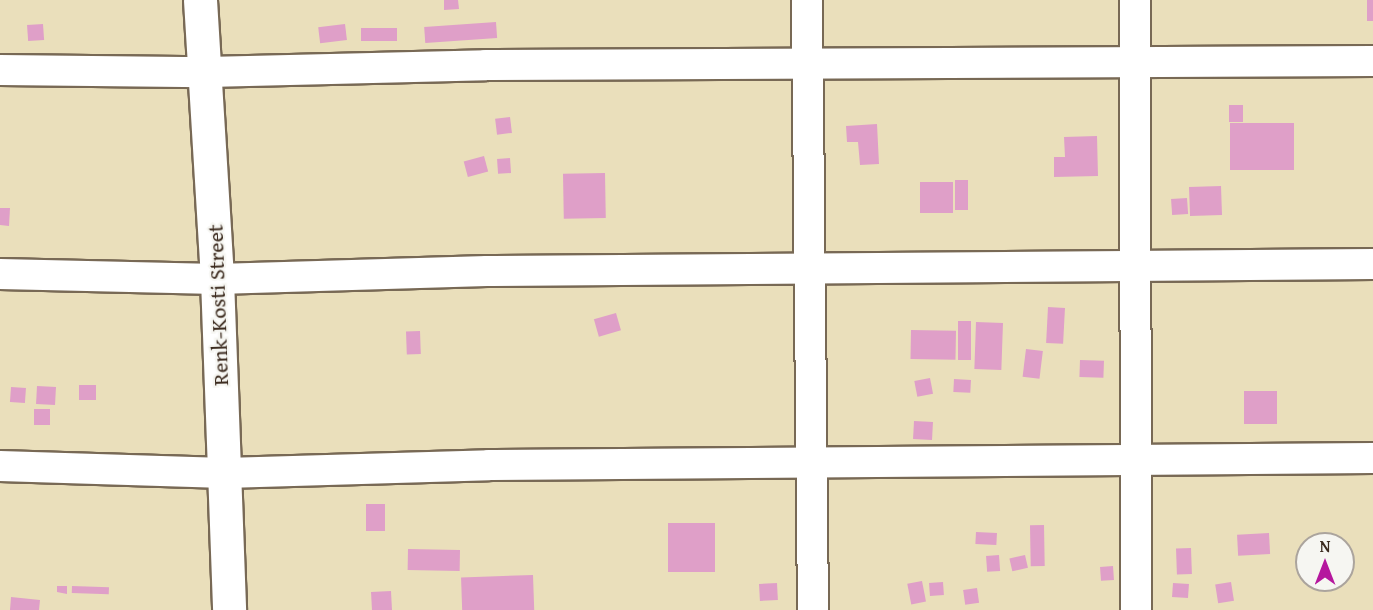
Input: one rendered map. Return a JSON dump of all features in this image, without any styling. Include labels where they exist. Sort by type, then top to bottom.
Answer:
[{"type":"main road","name":"Renk-Kosti Street","points":[[200,0],[207,72],[217,279],[229,610]]},
{"type":"street","points":[[807,0],[813,610]]},
{"type":"street","points":[[1135,0],[1136,610]]},
{"type":"street","points":[[0,70],[207,72],[486,65],[1373,62]]},
{"type":"street","points":[[0,274],[217,279],[488,271],[1373,264]]},
{"type":"street","points":[[0,466],[225,473],[489,465],[1373,458]]},
{"type":"building","points":[[444,0],[458,0],[459,9],[444,10]]},
{"type":"building","points":[[1367,0],[1373,0],[1373,21],[1367,21]]},
{"type":"building","points":[[496,22],[497,38],[425,43],[424,27]]},
{"type":"building","points":[[43,24],[44,40],[28,41],[27,25]]},
{"type":"building","points":[[345,24],[347,40],[320,43],[318,27]]},
{"type":"building","points":[[361,28],[397,28],[397,41],[361,41]]},
{"type":"building","points":[[1229,105],[1243,105],[1243,122],[1229,122]]},
{"type":"building","points":[[510,117],[512,133],[497,135],[495,119]]},
{"type":"building","points":[[1230,123],[1294,123],[1294,170],[1230,170]]},
{"type":"building","points":[[877,124],[879,164],[860,165],[858,142],[847,142],[846,126]]},
{"type":"building","points":[[1097,136],[1098,176],[1054,177],[1054,157],[1065,157],[1064,137]]},
{"type":"building","points":[[484,156],[488,171],[468,177],[464,161]]},
{"type":"building","points":[[510,158],[511,173],[498,174],[497,159]]},
{"type":"building","points":[[605,173],[606,218],[564,219],[563,174]]},
{"type":"building","points":[[955,180],[968,180],[968,210],[955,210]]},
{"type":"building","points":[[920,182],[953,182],[953,213],[920,213]]},
{"type":"building","points":[[1221,186],[1222,215],[1190,216],[1189,187]]},
{"type":"building","points":[[1187,198],[1188,214],[1172,215],[1171,199]]},
{"type":"building","points":[[0,208],[10,208],[9,226],[0,225]]},
{"type":"building","points":[[1048,307],[1065,308],[1063,344],[1046,343]]},
{"type":"building","points":[[616,313],[621,330],[599,337],[594,319]]},
{"type":"building","points":[[958,321],[971,321],[971,360],[958,360]]},
{"type":"building","points":[[976,322],[1003,323],[1001,370],[974,369]]},
{"type":"building","points":[[911,330],[956,331],[955,360],[910,359]]},
{"type":"building","points":[[406,331],[420,331],[421,354],[407,354]]},
{"type":"building","points":[[1026,349],[1043,351],[1039,379],[1023,377]]},
{"type":"building","points":[[1080,360],[1104,361],[1103,378],[1079,377]]},
{"type":"building","points":[[930,378],[933,394],[917,397],[914,381]]},
{"type":"building","points":[[954,379],[971,380],[970,393],[953,392]]},
{"type":"building","points":[[79,385],[96,385],[96,400],[79,400]]},
{"type":"building","points":[[37,386],[56,387],[55,405],[36,404]]},
{"type":"building","points":[[11,387],[26,388],[25,403],[10,402]]},
{"type":"building","points":[[1244,391],[1277,391],[1277,424],[1244,424]]},
{"type":"building","points":[[34,409],[50,409],[50,425],[34,425]]},
{"type":"building","points":[[914,421],[933,422],[932,440],[913,439]]},
{"type":"building","points":[[366,504],[385,504],[385,531],[366,531]]},
{"type":"building","points":[[668,523],[715,523],[715,572],[668,572]]},
{"type":"building","points":[[1030,525],[1044,525],[1045,566],[1031,566]]},
{"type":"building","points":[[976,532],[997,533],[996,545],[975,544]]},
{"type":"building","points":[[1269,533],[1270,554],[1238,556],[1237,535]]},
{"type":"building","points":[[1191,548],[1192,574],[1177,575],[1176,549]]},
{"type":"building","points":[[408,549],[460,550],[460,571],[408,570]]},
{"type":"building","points":[[999,555],[1000,571],[987,572],[986,556]]},
{"type":"building","points":[[1025,555],[1028,568],[1012,571],[1009,559]]},
{"type":"building","points":[[1113,566],[1114,580],[1101,581],[1100,567]]},
{"type":"building","points":[[533,575],[534,610],[462,610],[461,578]]},
{"type":"building","points":[[922,581],[926,602],[911,604],[907,584]]},
{"type":"building","points":[[943,582],[944,595],[930,596],[929,583]]},
{"type":"building","points":[[1231,582],[1234,601],[1218,603],[1215,585]]},
{"type":"building","points":[[777,583],[778,600],[760,601],[759,584]]},
{"type":"building","points":[[1173,583],[1189,584],[1188,598],[1172,597]]},
{"type":"building","points":[[57,586],[67,586],[67,594],[57,592]]},
{"type":"building","points":[[72,586],[109,587],[109,594],[72,593]]},
{"type":"building","points":[[977,588],[979,603],[965,605],[963,590]]},
{"type":"building","points":[[391,591],[392,610],[372,610],[371,592]]},
{"type":"building","points":[[11,597],[40,600],[39,610],[10,610]]}]
